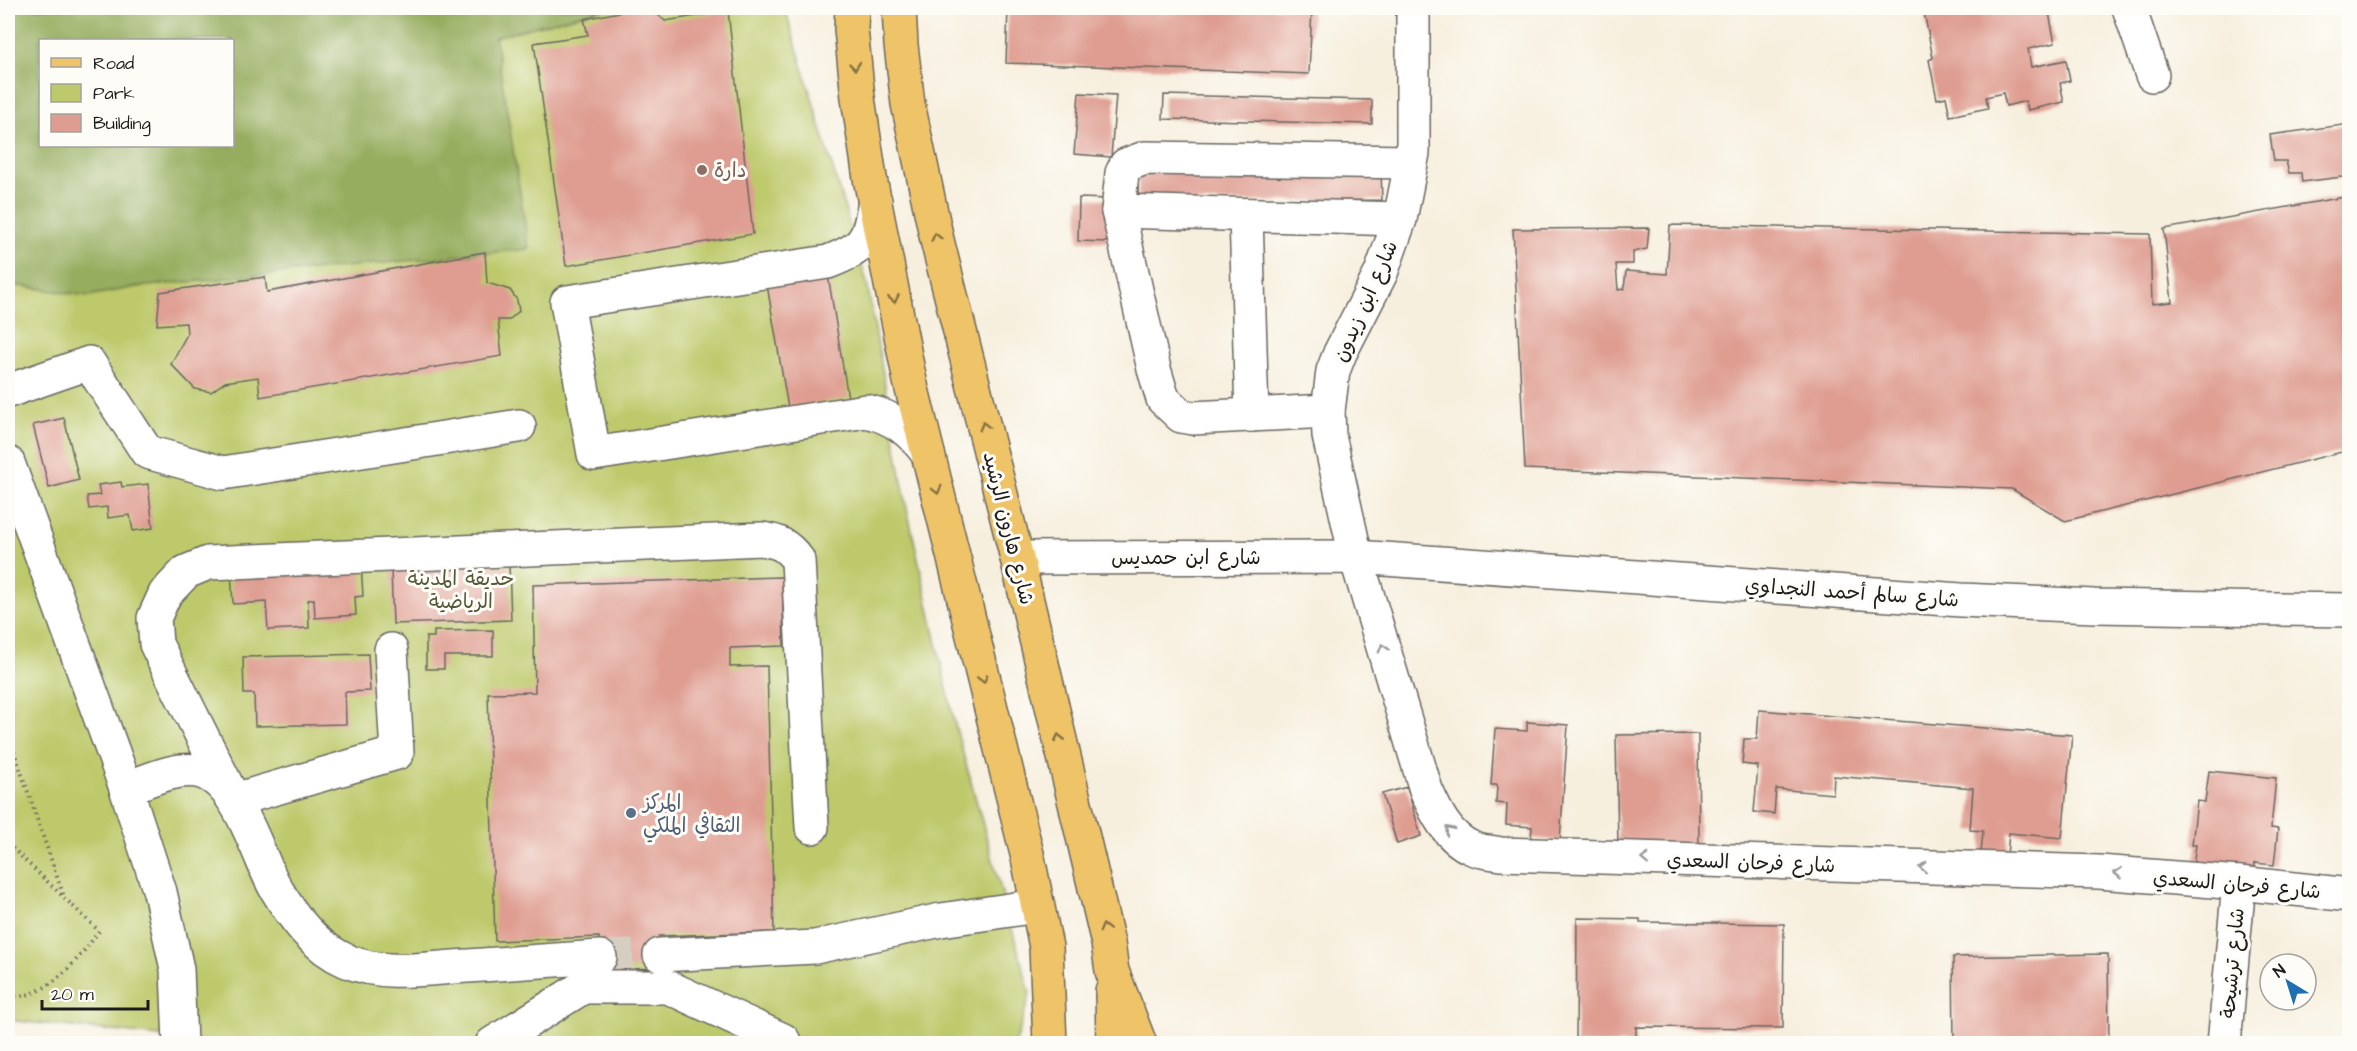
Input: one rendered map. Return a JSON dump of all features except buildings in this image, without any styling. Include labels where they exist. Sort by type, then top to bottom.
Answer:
[{"type":"main road","points":[[852,8],[851,29],[858,98],[875,201],[910,381],[1028,858],[1046,947],[1050,1044]]},
{"type":"main road","name":"شارع هارون الرشيد","points":[[899,8],[908,104],[937,240],[1017,558],[1108,943],[1112,971],[1140,1044]]},
{"type":"main road","points":[[1112,971],[1113,1044]]},
{"type":"street","name":"شارع ابن زيدون","points":[[1356,557],[1329,436],[1328,411],[1333,371],[1381,273],[1400,219],[1413,153],[1413,8]]},
{"type":"street","points":[[2129,8],[2152,75]]},
{"type":"street","points":[[1328,411],[1193,418],[1181,417],[1163,399],[1139,310],[1118,212],[1122,172],[1126,165],[1145,158],[1411,162]]},
{"type":"street","points":[[875,201],[869,234],[852,253],[828,262],[567,302],[594,454],[866,411],[881,415],[901,425],[916,438],[928,454]]},
{"type":"street","points":[[1118,212],[1400,219]]},
{"type":"street","points":[[1246,215],[1252,415]]},
{"type":"street","points":[[8,391],[89,363],[147,452],[223,473],[519,426]]},
{"type":"street","points":[[8,463],[126,788],[160,892],[177,969],[180,1044]]},
{"type":"street","points":[[600,957],[385,971],[347,961],[324,948],[299,924],[275,886],[156,644],[154,618],[165,594],[186,572],[208,563],[761,539],[779,542],[798,560],[812,827]]},
{"type":"street","name":"شارع ابن حمديس","points":[[1017,558],[1356,557]]},
{"type":"street","name":"شارع سالم أحمد النجداوي","points":[[1356,557],[1994,601],[2116,607],[2349,610]]},
{"type":"street","name":"شارع فرحان السعدي","points":[[1356,557],[1426,790],[1438,817],[1453,836],[1473,849],[1525,855],[2099,872],[2239,883],[2349,895]]},
{"type":"street","points":[[234,800],[397,753],[391,650]]},
{"type":"street","points":[[126,788],[182,770],[199,772],[217,780],[234,800]]},
{"type":"street","name":"شارع ترشيحة","points":[[2224,1044],[2239,883]]},
{"type":"street","points":[[660,955],[815,947],[941,920],[1037,906]]},
{"type":"street","points":[[492,1044],[583,987],[668,987],[783,1040],[785,1044]]},
{"type":"path","points":[[8,734],[64,897]]},
{"type":"path","points":[[8,844],[99,931],[77,961],[45,988],[15,997],[8,995]]},
{"type":"green space","name":"حديقة المدينة الرياضية","points":[[8,8],[785,8],[867,283],[906,504],[954,721],[1030,993],[1016,1043],[237,1044],[8,1020]]},
{"type":"green space","points":[[8,8],[606,8],[495,37],[529,249],[136,287],[88,296],[8,284]]},
{"type":"tunnel","points":[[600,957],[660,955]]},
{"type":"place","name":"دارة","points":[[702,170]]},
{"type":"place","name":"المركز الثقافي الملكي","points":[[631,813]]}]
